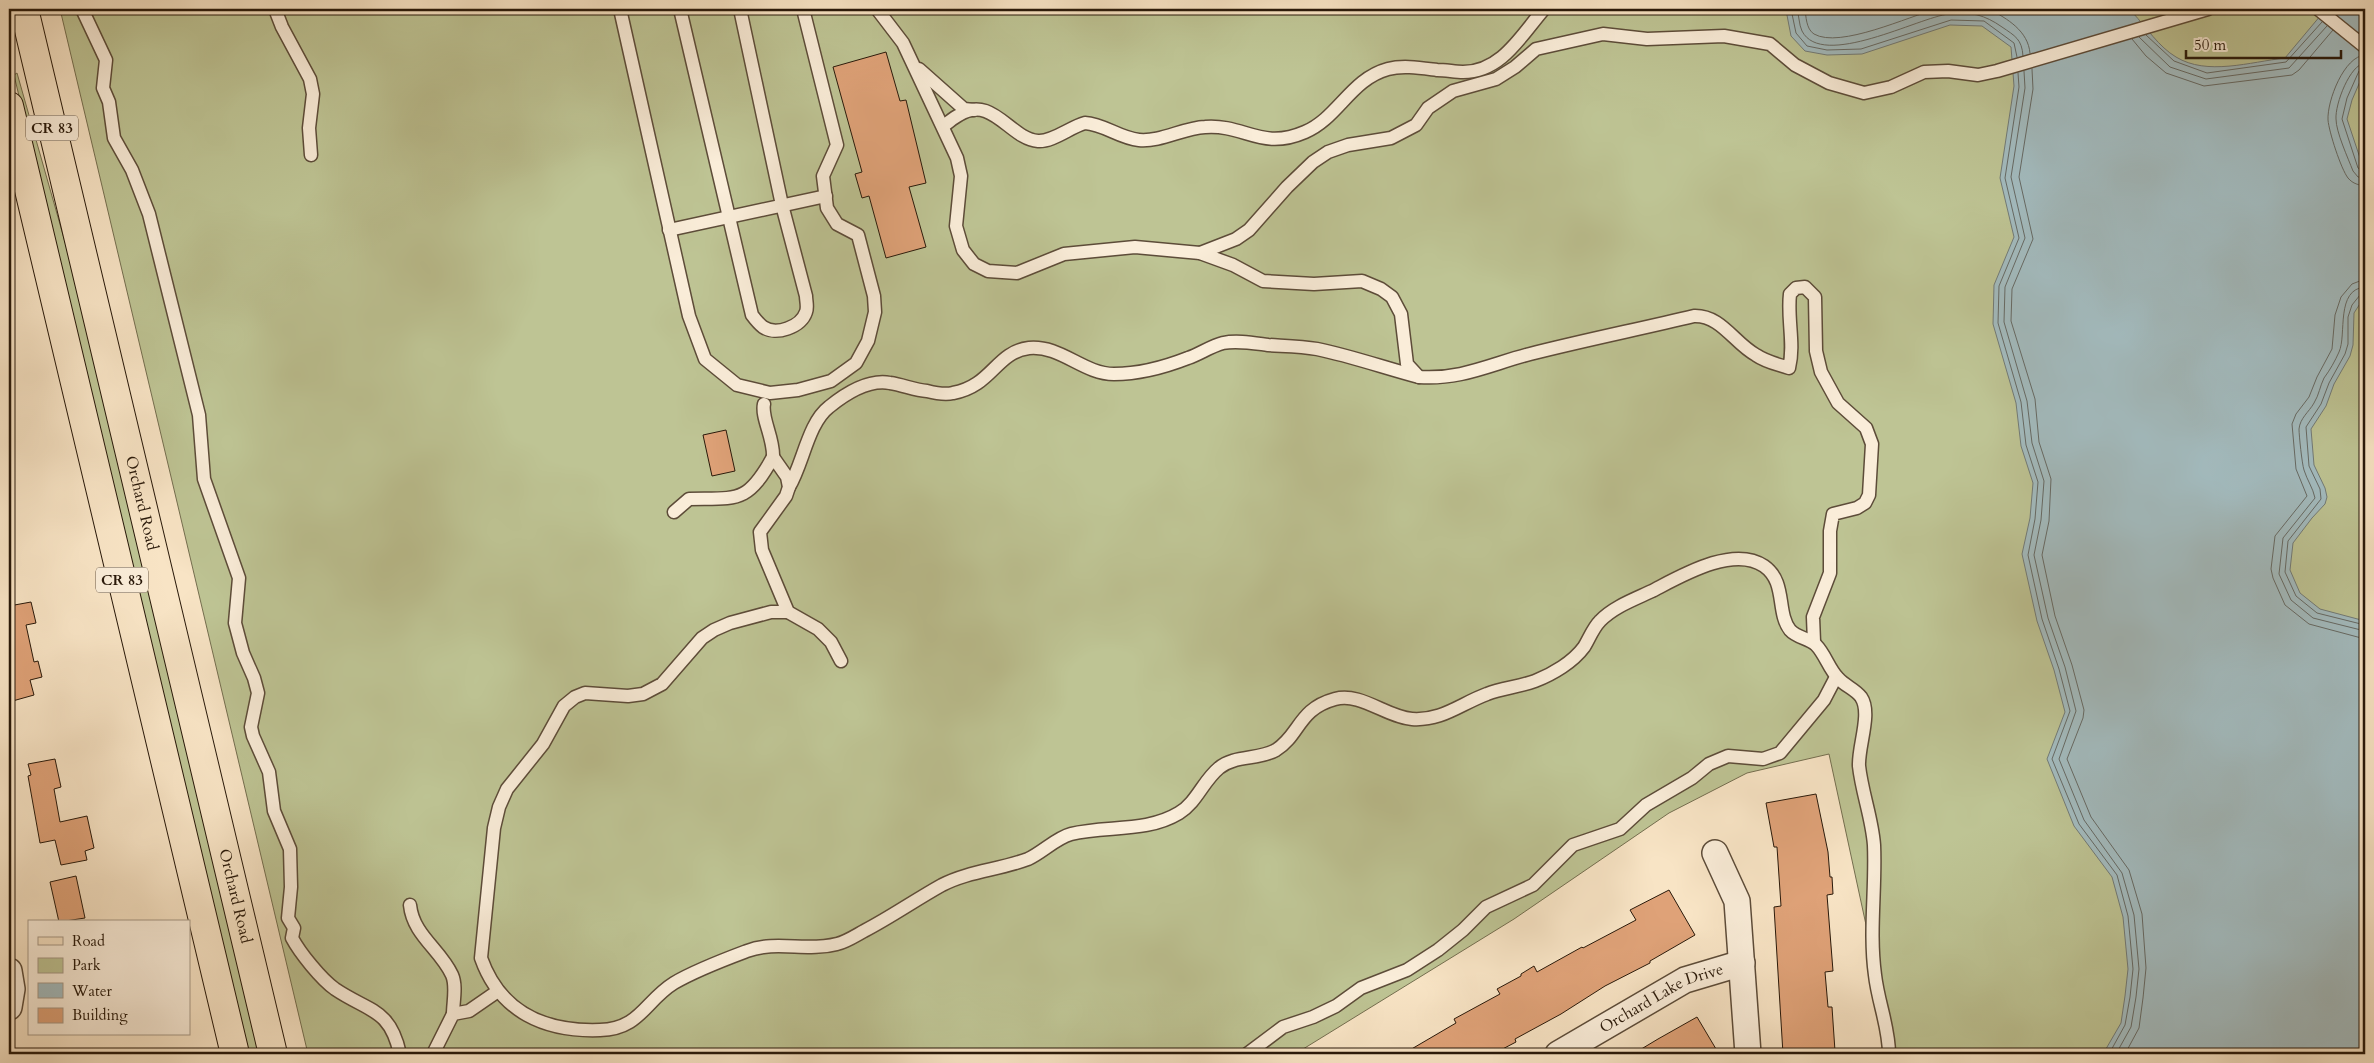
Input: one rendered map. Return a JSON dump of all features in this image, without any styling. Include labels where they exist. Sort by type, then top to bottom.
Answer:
[{"type":"main road","name":"Orchard Road","points":[[24,9],[273,1054]]},
{"type":"main road","name":"CR 83","points":[[9,106],[235,1054]]},
{"type":"street","points":[[1715,853],[1737,901],[1748,1054]]},
{"type":"street","name":"Orchard Lake Drive","points":[[1558,1054],[1685,980],[1742,963]]},
{"type":"street","points":[[9,971],[12,989],[12,999],[9,1007]]},
{"type":"lane","points":[[82,9],[106,60],[103,88],[109,102],[114,138],[132,170],[149,214],[198,415],[204,479],[239,578],[235,623],[242,653],[254,678],[258,693],[251,727],[269,772],[274,812],[290,849],[291,887],[288,918],[294,928],[292,938],[333,988],[376,1012],[394,1029],[400,1054]]},
{"type":"lane","points":[[275,9],[282,27],[310,79],[313,94],[309,128],[311,155]]},
{"type":"lane","points":[[620,9],[689,316],[705,359],[737,385],[770,393],[798,390],[830,381],[856,363],[868,342],[874,312],[874,296],[858,235],[837,224],[827,208],[823,176],[837,145],[803,9]]},
{"type":"lane","points":[[680,9],[727,217],[752,315],[764,328],[776,330],[792,327],[802,321],[807,310],[806,296],[782,205],[740,9]]},
{"type":"lane","points":[[877,9],[903,43],[918,68],[947,96],[964,109],[982,110],[1001,118],[1022,136],[1040,141],[1085,123],[1093,123],[1130,138],[1141,140],[1204,126],[1223,127],[1261,139],[1280,139],[1305,132],[1315,126],[1363,80],[1389,68],[1402,67],[1464,72],[1486,66],[1508,54],[1544,9]]},
{"type":"lane","points":[[1200,253],[1236,239],[1249,230],[1287,187],[1313,162],[1328,152],[1348,144],[1391,138],[1416,125],[1428,108],[1453,91],[1496,78],[1515,67],[1536,49],[1603,34],[1647,39],[1724,36],[1770,44],[1795,66],[1829,83],[1864,93],[1891,87],[1924,72],[1948,71],[1978,75],[1997,71],[2208,9]]},
{"type":"lane","points":[[2318,9],[2365,47]]},
{"type":"lane","points":[[903,43],[957,158],[961,176],[956,226],[963,250],[974,264],[988,271],[1017,274],[1064,254],[1135,247],[1200,253],[1233,265],[1263,281],[1314,284],[1362,282],[1381,289],[1392,297],[1401,314],[1407,364],[1419,377]]},
{"type":"lane","points":[[943,126],[959,114],[982,110]]},
{"type":"lane","points":[[669,230],[826,196]]},
{"type":"lane","points":[[788,612],[759,542],[763,527],[782,502],[798,472],[816,422],[822,413],[867,384],[878,382],[951,394],[970,390],[981,383],[1004,358],[1015,351],[1028,348],[1055,350],[1096,371],[1113,374],[1141,371],[1188,358],[1222,343],[1241,342],[1316,349],[1419,377],[1462,375],[1540,351],[1694,316],[1705,316],[1713,320],[1754,355],[1789,368],[1792,357],[1788,322],[1790,294],[1796,288],[1805,287],[1815,297],[1817,307],[1816,351],[1821,372],[1838,403],[1866,428],[1872,452],[1869,495],[1865,503],[1857,508],[1833,514],[1830,531],[1830,573],[1813,617],[1814,642],[1836,677],[1859,693],[1865,707],[1859,749],[1859,766],[1874,841],[1872,905],[1874,972],[1889,1037],[1889,1054]]},
{"type":"lane","points":[[674,512],[689,499],[724,500],[740,496],[753,489],[774,457],[774,443],[762,411],[764,404]]},
{"type":"lane","points":[[774,457],[788,478],[789,487]]},
{"type":"lane","points":[[842,661],[830,642],[818,629],[788,612],[771,612],[730,623],[714,630],[702,638],[662,684],[643,694],[628,696],[585,693],[575,697],[564,706],[543,744],[507,789],[496,821],[481,958],[487,976],[514,1008],[536,1020],[579,1029],[603,1030],[634,1022],[668,987],[679,980],[746,951],[768,945],[837,944],[892,916],[958,877],[1022,861],[1041,853],[1065,836],[1138,826],[1167,819],[1191,804],[1220,766],[1274,752],[1284,744],[1306,713],[1334,699],[1360,700],[1403,718],[1427,719],[1456,711],[1484,695],[1536,680],[1576,656],[1597,623],[1621,606],[1692,570],[1714,563],[1733,559],[1760,563],[1768,569],[1778,585],[1787,624],[1791,631],[1814,642]]},
{"type":"lane","points":[[1247,1054],[1283,1027],[1313,1017],[1336,1006],[1361,988],[1406,970],[1430,955],[1463,930],[1486,907],[1532,885],[1573,845],[1620,829],[1646,805],[1692,778],[1709,764],[1728,756],[1763,759],[1780,753],[1824,700],[1836,677]]},
{"type":"lane","points":[[410,905],[415,924],[452,976],[454,988],[453,1014],[433,1054]]},
{"type":"lane","points":[[453,1014],[469,1010],[498,991]]},
{"type":"green space","points":[[60,9],[2340,9],[2365,34],[2365,1054],[1894,1054],[1829,754],[1747,773],[1669,813],[1514,919],[1295,1054],[308,1054]]},
{"type":"green space","points":[[17,73],[73,270],[259,1054],[247,1054],[14,75]]},
{"type":"water","points":[[2134,9],[2133,13],[2170,53],[2188,63],[2215,67],[2285,58],[2326,9],[2365,9],[2365,70],[2352,100],[2347,119],[2365,173],[2365,296],[2354,313],[2353,345],[2350,356],[2334,384],[2326,406],[2311,429],[2314,465],[2325,488],[2327,497],[2325,504],[2293,543],[2290,570],[2300,593],[2320,609],[2365,621],[2365,1054],[2103,1054],[2121,1023],[2125,996],[2128,969],[2123,917],[2112,877],[2074,826],[2047,759],[2065,712],[2054,670],[2037,621],[2022,554],[2030,518],[2033,483],[2021,446],[2016,403],[1993,324],[1994,285],[2014,237],[2000,178],[2014,86],[2011,47],[1982,26],[1950,25],[1862,54],[1827,55],[1805,51],[1791,36],[1786,10]]},
{"type":"building","points":[[886,52],[900,101],[906,100],[926,183],[909,187],[926,247],[886,258],[869,196],[862,198],[855,174],[862,172],[833,67]]},
{"type":"building","points":[[726,430],[735,471],[712,476],[703,435]]},
{"type":"building","points":[[31,602],[36,623],[26,625],[34,662],[38,661],[42,677],[30,680],[34,695],[9,702],[9,606]]},
{"type":"building","points":[[55,759],[61,787],[54,789],[60,822],[87,816],[94,848],[85,851],[87,860],[61,865],[55,840],[40,843],[28,776],[31,775],[28,764]]},
{"type":"building","points":[[1816,794],[1828,852],[1830,877],[1832,877],[1833,894],[1827,895],[1833,971],[1825,972],[1828,1007],[1832,1007],[1835,1051],[1783,1054],[1774,907],[1781,906],[1777,847],[1774,847],[1766,803]]},
{"type":"building","points":[[76,876],[85,918],[59,920],[50,882]]},
{"type":"building","points":[[1669,890],[1695,935],[1650,961],[1650,963],[1605,986],[1561,1014],[1515,1039],[1516,1042],[1493,1054],[1403,1054],[1456,1023],[1454,1019],[1500,994],[1497,989],[1521,976],[1521,974],[1534,966],[1537,972],[1636,920],[1630,910]]},
{"type":"building","points":[[1697,1017],[1719,1054],[1633,1054],[1658,1039]]}]
